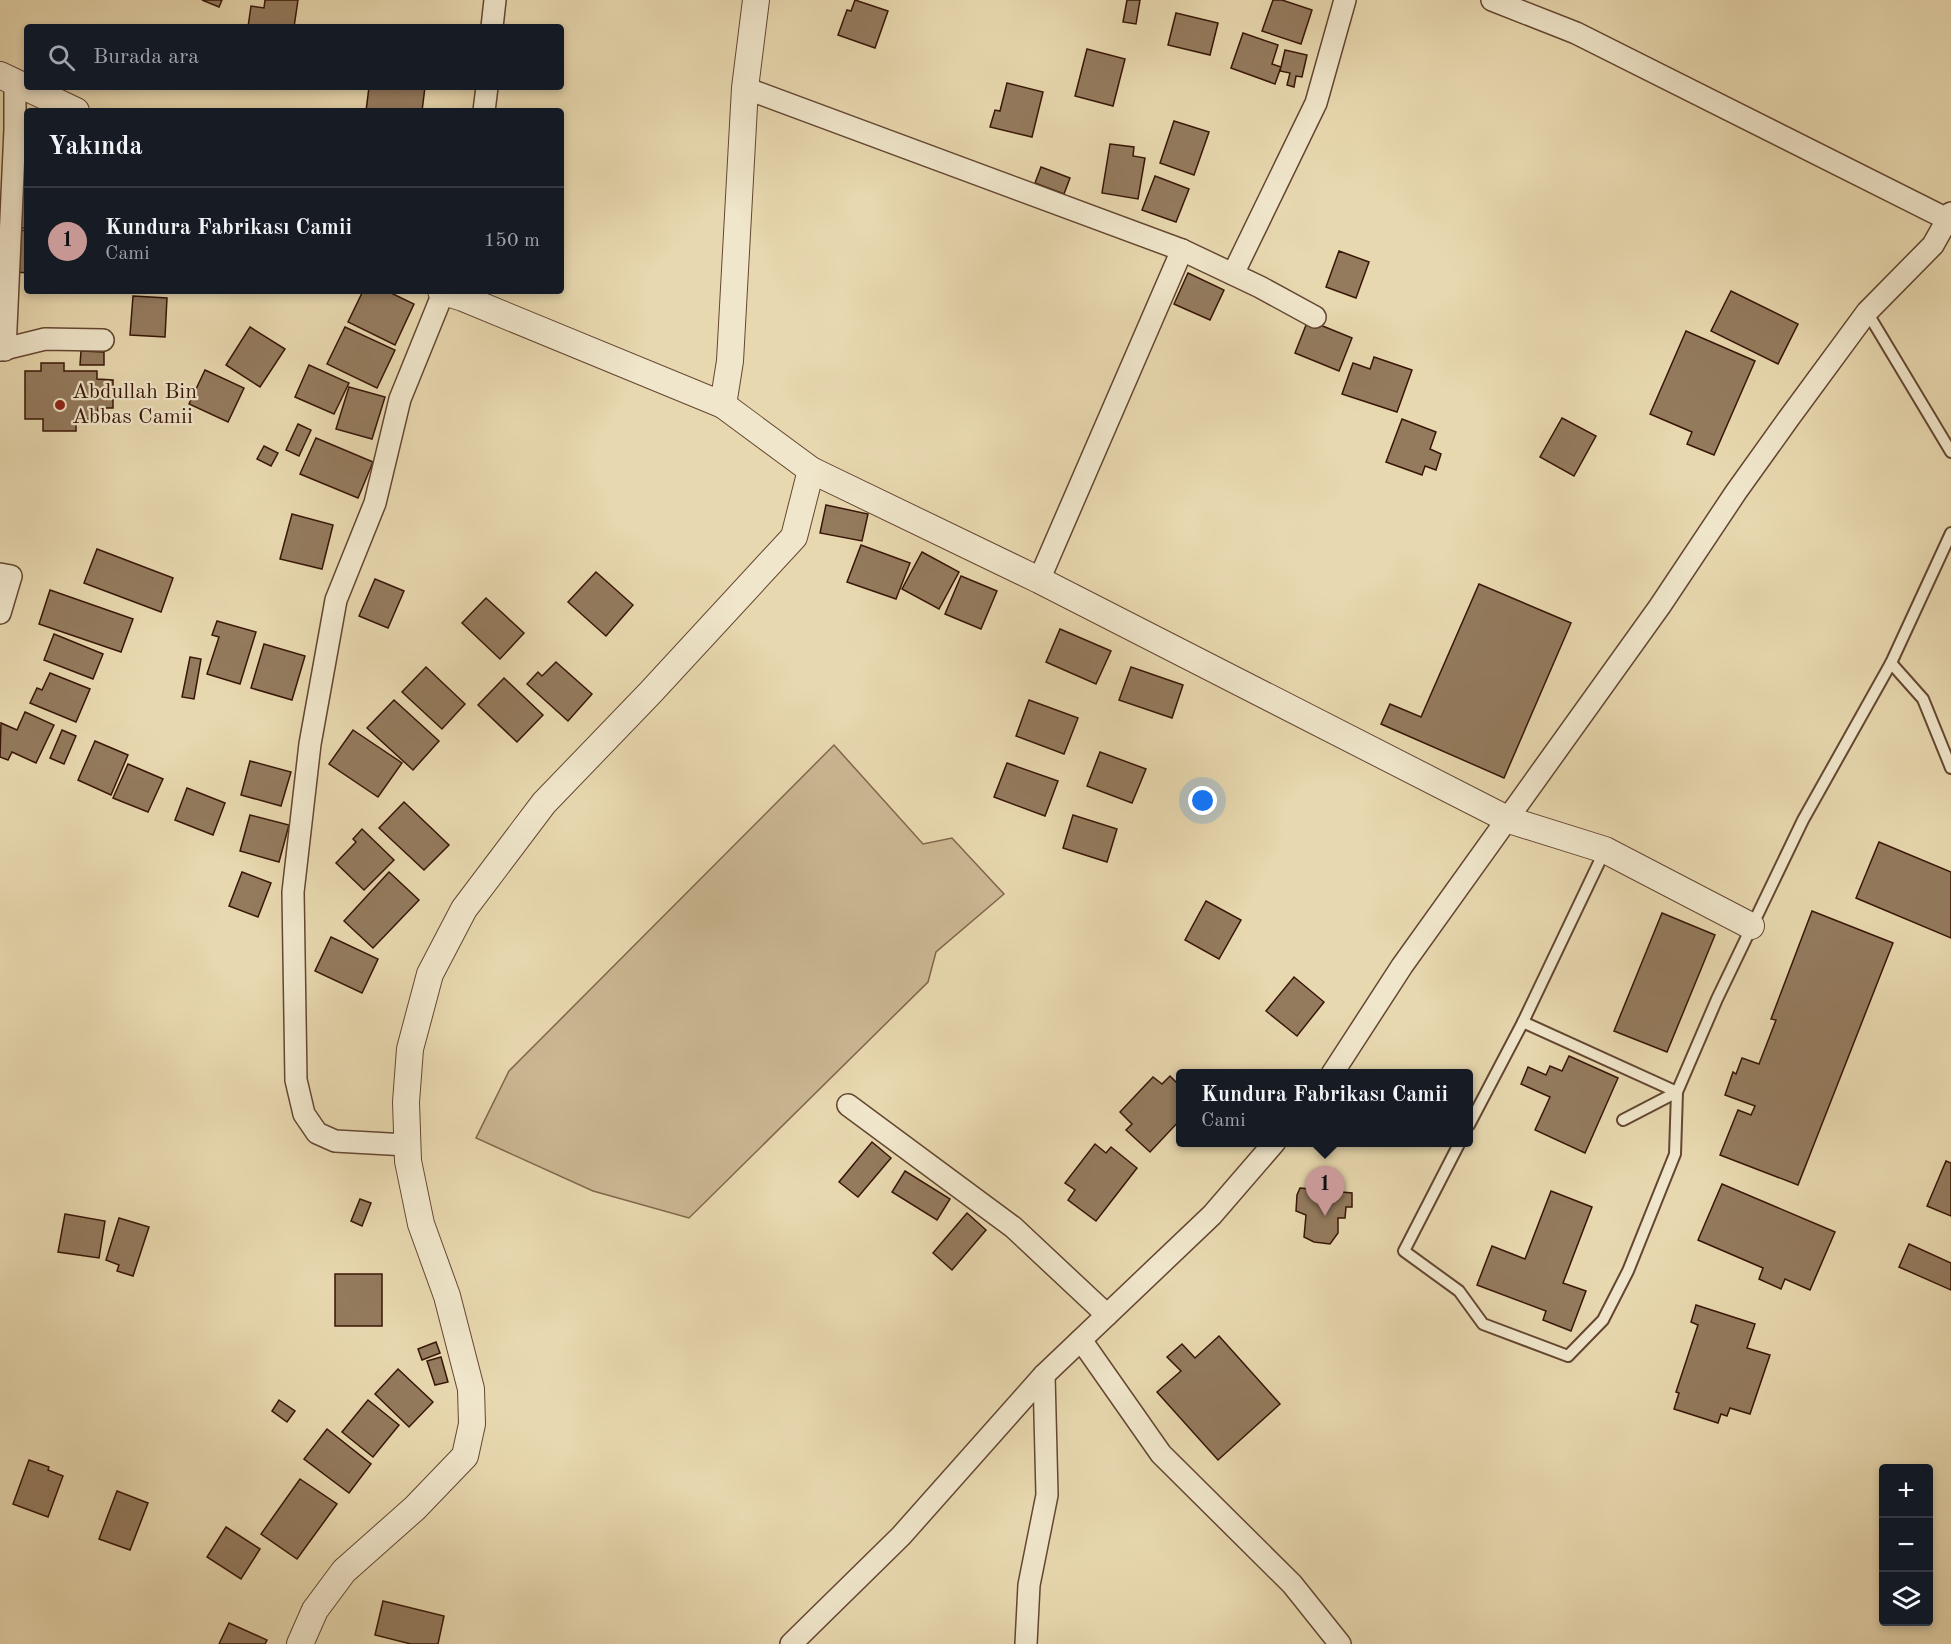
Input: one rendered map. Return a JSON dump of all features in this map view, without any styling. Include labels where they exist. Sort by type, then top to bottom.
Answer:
[{"type":"street","points":[[492,24],[495,0]]},
{"type":"street","points":[[723,405],[730,361],[745,88],[756,0]]},
{"type":"street","points":[[1233,274],[1316,103],[1345,0]]},
{"type":"street","points":[[1335,1069],[1402,966],[1509,820],[1660,606],[1736,492],[1868,312],[1933,245],[1949,216],[1576,33],[1492,0]]},
{"type":"street","points":[[8,78],[24,86]]},
{"type":"street","points":[[8,78],[15,129],[3,350],[45,339],[102,340]]},
{"type":"street","points":[[745,88],[1182,250],[1315,317]]},
{"type":"street","points":[[33,90],[70,108]]},
{"type":"street","points":[[484,108],[487,90]]},
{"type":"street","points":[[1039,580],[1182,250]]},
{"type":"street","points":[[407,1145],[334,1141],[317,1133],[304,1114],[296,1080],[293,892],[310,744],[336,600],[375,503],[400,399],[452,294]]},
{"type":"street","points":[[455,294],[723,405],[811,470],[1039,580],[1509,820],[1605,850],[1751,926]]},
{"type":"street","points":[[300,1644],[315,1610],[344,1572],[415,1508],[465,1456],[470,1435],[471,1389],[447,1296],[421,1224],[408,1161],[406,1102],[410,1049],[430,974],[464,909],[544,803],[650,693],[794,537],[811,470]]},
{"type":"street","points":[[0,574],[11,576],[0,613]]},
{"type":"street","points":[[848,1105],[1012,1227],[1107,1315]]},
{"type":"street","points":[[791,1644],[901,1536],[1044,1375],[1212,1215],[1272,1147]]},
{"type":"street","points":[[1081,1340],[1161,1454],[1292,1584],[1340,1644]]},
{"type":"street","points":[[1026,1644],[1029,1586],[1047,1495],[1044,1375]]},
{"type":"lane","points":[[1868,312],[1951,452]]},
{"type":"lane","points":[[1458,1147],[1404,1251],[1460,1291],[1483,1324],[1568,1356],[1603,1320],[1628,1271],[1675,1154],[1677,1092],[1751,926],[1803,820],[1891,663],[1951,533]]},
{"type":"lane","points":[[1891,663],[1923,699],[1951,768]]},
{"type":"lane","points":[[1473,1117],[1523,1022],[1605,850]]},
{"type":"lane","points":[[1523,1022],[1677,1092]]},
{"type":"lane","points":[[1623,1120],[1677,1092]]},
{"type":"shaded area","points":[[834,745],[923,844],[952,838],[1004,894],[936,952],[928,982],[689,1218],[593,1191],[476,1138],[509,1071]]},
{"type":"building","points":[[202,0],[222,0],[219,7]]},
{"type":"building","points":[[265,0],[298,0],[294,24],[248,24],[251,6],[264,8]]},
{"type":"building","points":[[855,0],[888,11],[875,48],[838,35],[847,10],[851,11]]},
{"type":"building","points":[[1127,0],[1140,0],[1136,24],[1123,22]]},
{"type":"building","points":[[1273,0],[1282,0],[1312,10],[1301,44],[1262,31]]},
{"type":"building","points":[[1176,13],[1218,23],[1210,55],[1168,45]]},
{"type":"building","points":[[1243,33],[1278,45],[1272,64],[1281,67],[1275,84],[1231,68]]},
{"type":"building","points":[[1087,49],[1125,59],[1113,106],[1075,96]]},
{"type":"building","points":[[1285,50],[1307,55],[1302,77],[1296,76],[1294,87],[1287,85],[1290,73],[1280,71]]},
{"type":"building","points":[[1007,83],[1043,92],[1032,137],[990,127],[995,110],[1000,111]]},
{"type":"building","points":[[369,90],[425,90],[422,108],[366,108]]},
{"type":"building","points":[[1174,121],[1209,132],[1194,175],[1160,163]]},
{"type":"building","points":[[1110,144],[1134,147],[1133,156],[1145,158],[1138,199],[1102,193]]},
{"type":"building","points":[[24,166],[24,228],[19,228]]},
{"type":"building","points":[[1041,167],[1070,178],[1064,194],[1035,183]]},
{"type":"building","points":[[1155,176],[1189,189],[1176,222],[1142,210]]},
{"type":"building","points":[[21,230],[24,230],[24,273],[17,272]]},
{"type":"building","points":[[1339,251],[1369,262],[1356,298],[1326,287]]},
{"type":"building","points":[[1188,273],[1224,290],[1210,320],[1174,304]]},
{"type":"building","points":[[1731,291],[1798,324],[1778,364],[1711,331]]},
{"type":"building","points":[[362,294],[393,294],[414,304],[395,345],[348,322]]},
{"type":"building","points":[[133,296],[167,298],[165,337],[130,335]]},
{"type":"building","points":[[1308,320],[1352,338],[1339,371],[1295,353]]},
{"type":"building","points":[[250,327],[285,349],[260,387],[226,365]]},
{"type":"building","points":[[345,327],[395,350],[377,388],[327,364]]},
{"type":"building","points":[[1686,331],[1755,361],[1714,455],[1687,444],[1692,432],[1650,414]]},
{"type":"building","points":[[81,351],[104,352],[104,365],[80,365]]},
{"type":"building","points":[[1374,357],[1412,370],[1397,412],[1342,394],[1353,363],[1370,369]]},
{"type":"building","points":[[41,363],[64,363],[64,371],[97,371],[97,379],[113,380],[113,408],[98,408],[97,419],[76,419],[76,431],[43,431],[43,419],[25,419],[25,371],[41,371]]},
{"type":"building","points":[[309,365],[349,383],[334,414],[295,397]]},
{"type":"building","points":[[205,370],[244,388],[228,422],[189,404]]},
{"type":"building","points":[[349,387],[385,397],[372,439],[336,429]]},
{"type":"building","points":[[1562,418],[1596,436],[1574,476],[1540,457]]},
{"type":"building","points":[[1402,419],[1436,432],[1430,449],[1441,454],[1436,470],[1425,466],[1422,475],[1386,462]]},
{"type":"building","points":[[298,424],[311,430],[299,456],[286,450]]},
{"type":"building","points":[[316,438],[373,462],[358,498],[300,474]]},
{"type":"building","points":[[264,446],[278,453],[271,466],[257,459]]},
{"type":"building","points":[[826,505],[868,514],[862,541],[820,533]]},
{"type":"building","points":[[292,514],[333,525],[322,569],[280,559]]},
{"type":"building","points":[[861,545],[910,563],[896,599],[847,582]]},
{"type":"building","points":[[97,549],[173,578],[161,612],[84,583]]},
{"type":"building","points":[[922,552],[959,572],[939,609],[902,589]]},
{"type":"building","points":[[596,572],[633,605],[606,636],[568,602]]},
{"type":"building","points":[[961,576],[997,591],[981,629],[945,614]]},
{"type":"building","points":[[375,579],[404,591],[388,628],[359,616]]},
{"type":"building","points":[[1479,584],[1571,623],[1504,778],[1381,724],[1390,704],[1421,717]]},
{"type":"building","points":[[50,590],[133,619],[121,652],[39,624]]},
{"type":"building","points":[[486,598],[524,633],[500,659],[462,623]]},
{"type":"building","points":[[217,621],[256,632],[240,684],[207,674],[219,637],[212,635]]},
{"type":"building","points":[[1060,629],[1111,651],[1096,684],[1046,662]]},
{"type":"building","points":[[54,634],[103,654],[93,679],[44,660]]},
{"type":"building","points":[[264,644],[305,656],[292,700],[251,688]]},
{"type":"building","points":[[190,657],[201,659],[194,699],[182,697]]},
{"type":"building","points":[[556,662],[592,694],[568,721],[527,684],[538,672],[542,676]]},
{"type":"building","points":[[426,667],[465,704],[442,729],[402,692]]},
{"type":"building","points":[[1131,667],[1183,685],[1172,718],[1119,700]]},
{"type":"building","points":[[50,673],[90,689],[76,722],[30,703],[37,688],[42,690]]},
{"type":"building","points":[[504,678],[543,715],[517,742],[478,705]]},
{"type":"building","points":[[394,700],[439,741],[413,770],[367,728]]},
{"type":"building","points":[[1029,700],[1078,718],[1064,754],[1016,736]]},
{"type":"building","points":[[25,712],[54,725],[36,763],[12,752],[8,760],[0,757],[1,723],[17,730]]},
{"type":"building","points":[[62,730],[76,736],[64,764],[50,758]]},
{"type":"building","points":[[353,730],[402,763],[378,797],[329,764]]},
{"type":"building","points":[[95,741],[128,755],[111,795],[78,780]]},
{"type":"building","points":[[1100,752],[1146,769],[1132,803],[1087,786]]},
{"type":"building","points":[[250,761],[291,772],[281,806],[241,795]]},
{"type":"building","points":[[1007,763],[1058,781],[1045,816],[994,797]]},
{"type":"building","points":[[128,764],[163,779],[148,812],[113,798]]},
{"type":"building","points":[[187,788],[225,803],[213,835],[175,820]]},
{"type":"building","points":[[404,802],[449,845],[424,870],[379,828]]},
{"type":"building","points":[[250,815],[289,825],[279,862],[240,851]]},
{"type":"building","points":[[1073,815],[1117,829],[1107,862],[1063,848]]},
{"type":"building","points":[[362,829],[394,860],[364,890],[336,863],[356,842],[353,839]]},
{"type":"building","points":[[1879,842],[1951,872],[1951,938],[1856,898]]},
{"type":"building","points":[[242,872],[271,883],[258,917],[229,906]]},
{"type":"building","points":[[389,872],[419,900],[373,948],[344,921]]},
{"type":"building","points":[[1206,901],[1241,920],[1219,959],[1185,940]]},
{"type":"building","points":[[1812,911],[1893,943],[1798,1185],[1720,1155],[1738,1110],[1751,1115],[1755,1106],[1725,1095],[1733,1072],[1736,1074],[1742,1058],[1759,1064],[1776,1020],[1771,1019]]},
{"type":"building","points":[[1662,913],[1715,935],[1667,1052],[1614,1031]]},
{"type":"building","points":[[331,937],[378,959],[362,993],[315,971]]},
{"type":"building","points":[[1294,977],[1324,1002],[1297,1036],[1266,1011]]},
{"type":"building","points":[[1569,1056],[1618,1078],[1585,1153],[1535,1130],[1550,1097],[1521,1084],[1528,1067],[1546,1075],[1550,1066],[1562,1071]]},
{"type":"building","points":[[1170,1076],[1176,1082],[1176,1124],[1150,1152],[1126,1130],[1132,1124],[1120,1112],[1153,1077],[1162,1084]]},
{"type":"building","points":[[872,1142],[891,1158],[858,1197],[839,1182]]},
{"type":"building","points":[[1095,1144],[1106,1153],[1111,1147],[1137,1168],[1096,1221],[1068,1200],[1075,1190],[1065,1183]]},
{"type":"building","points":[[1946,1161],[1951,1163],[1951,1216],[1927,1206]]},
{"type":"building","points":[[905,1171],[950,1199],[937,1220],[892,1192]]},
{"type":"building","points":[[1722,1184],[1835,1232],[1810,1290],[1785,1279],[1781,1289],[1759,1279],[1763,1268],[1698,1240]]},
{"type":"building","points":[[1300,1188],[1352,1193],[1352,1207],[1346,1207],[1345,1218],[1338,1218],[1338,1233],[1330,1244],[1314,1242],[1304,1237],[1306,1215],[1296,1211]]},
{"type":"building","points":[[1551,1191],[1592,1207],[1563,1283],[1586,1291],[1571,1331],[1543,1320],[1546,1311],[1477,1285],[1492,1246],[1525,1259]]},
{"type":"building","points":[[360,1199],[371,1203],[362,1226],[351,1221]]},
{"type":"building","points":[[967,1213],[986,1230],[952,1270],[933,1253]]},
{"type":"building","points":[[65,1214],[105,1221],[99,1258],[58,1252]]},
{"type":"building","points":[[119,1218],[149,1227],[133,1276],[117,1271],[119,1265],[106,1260]]},
{"type":"building","points":[[1909,1244],[1951,1263],[1951,1290],[1899,1267]]},
{"type":"building","points":[[335,1274],[382,1274],[382,1326],[335,1326]]},
{"type":"building","points":[[1696,1305],[1755,1324],[1747,1348],[1770,1355],[1750,1414],[1730,1408],[1727,1416],[1721,1414],[1718,1423],[1674,1409],[1679,1393],[1676,1392],[1698,1325],[1691,1322]]},
{"type":"building","points":[[1219,1336],[1280,1404],[1218,1460],[1157,1392],[1181,1371],[1167,1357],[1182,1344],[1195,1358]]},
{"type":"building","points":[[436,1342],[440,1353],[422,1360],[418,1349]]},
{"type":"building","points":[[441,1357],[448,1382],[435,1385],[427,1361]]},
{"type":"building","points":[[398,1369],[433,1402],[409,1427],[375,1394]]},
{"type":"building","points":[[279,1400],[295,1411],[287,1422],[272,1411]]},
{"type":"building","points":[[368,1400],[399,1425],[373,1457],[342,1432]]},
{"type":"building","points":[[327,1429],[371,1464],[349,1493],[304,1459]]},
{"type":"building","points":[[29,1460],[49,1467],[48,1470],[63,1476],[48,1517],[13,1504]]},
{"type":"building","points":[[300,1479],[337,1504],[297,1559],[261,1534]]},
{"type":"building","points":[[117,1491],[148,1503],[130,1550],[99,1539]]},
{"type":"building","points":[[226,1527],[260,1549],[241,1579],[207,1557]]},
{"type":"building","points":[[383,1601],[444,1616],[438,1644],[411,1644],[375,1635]]},
{"type":"building","points":[[229,1623],[267,1640],[265,1644],[219,1644]]},
{"type":"place","name":"Abdullah Bin Abbas Camii","points":[[60,405]]},
{"type":"place","name":"Kundura Fabrikası Camii","points":[[1325,1216]]}]
